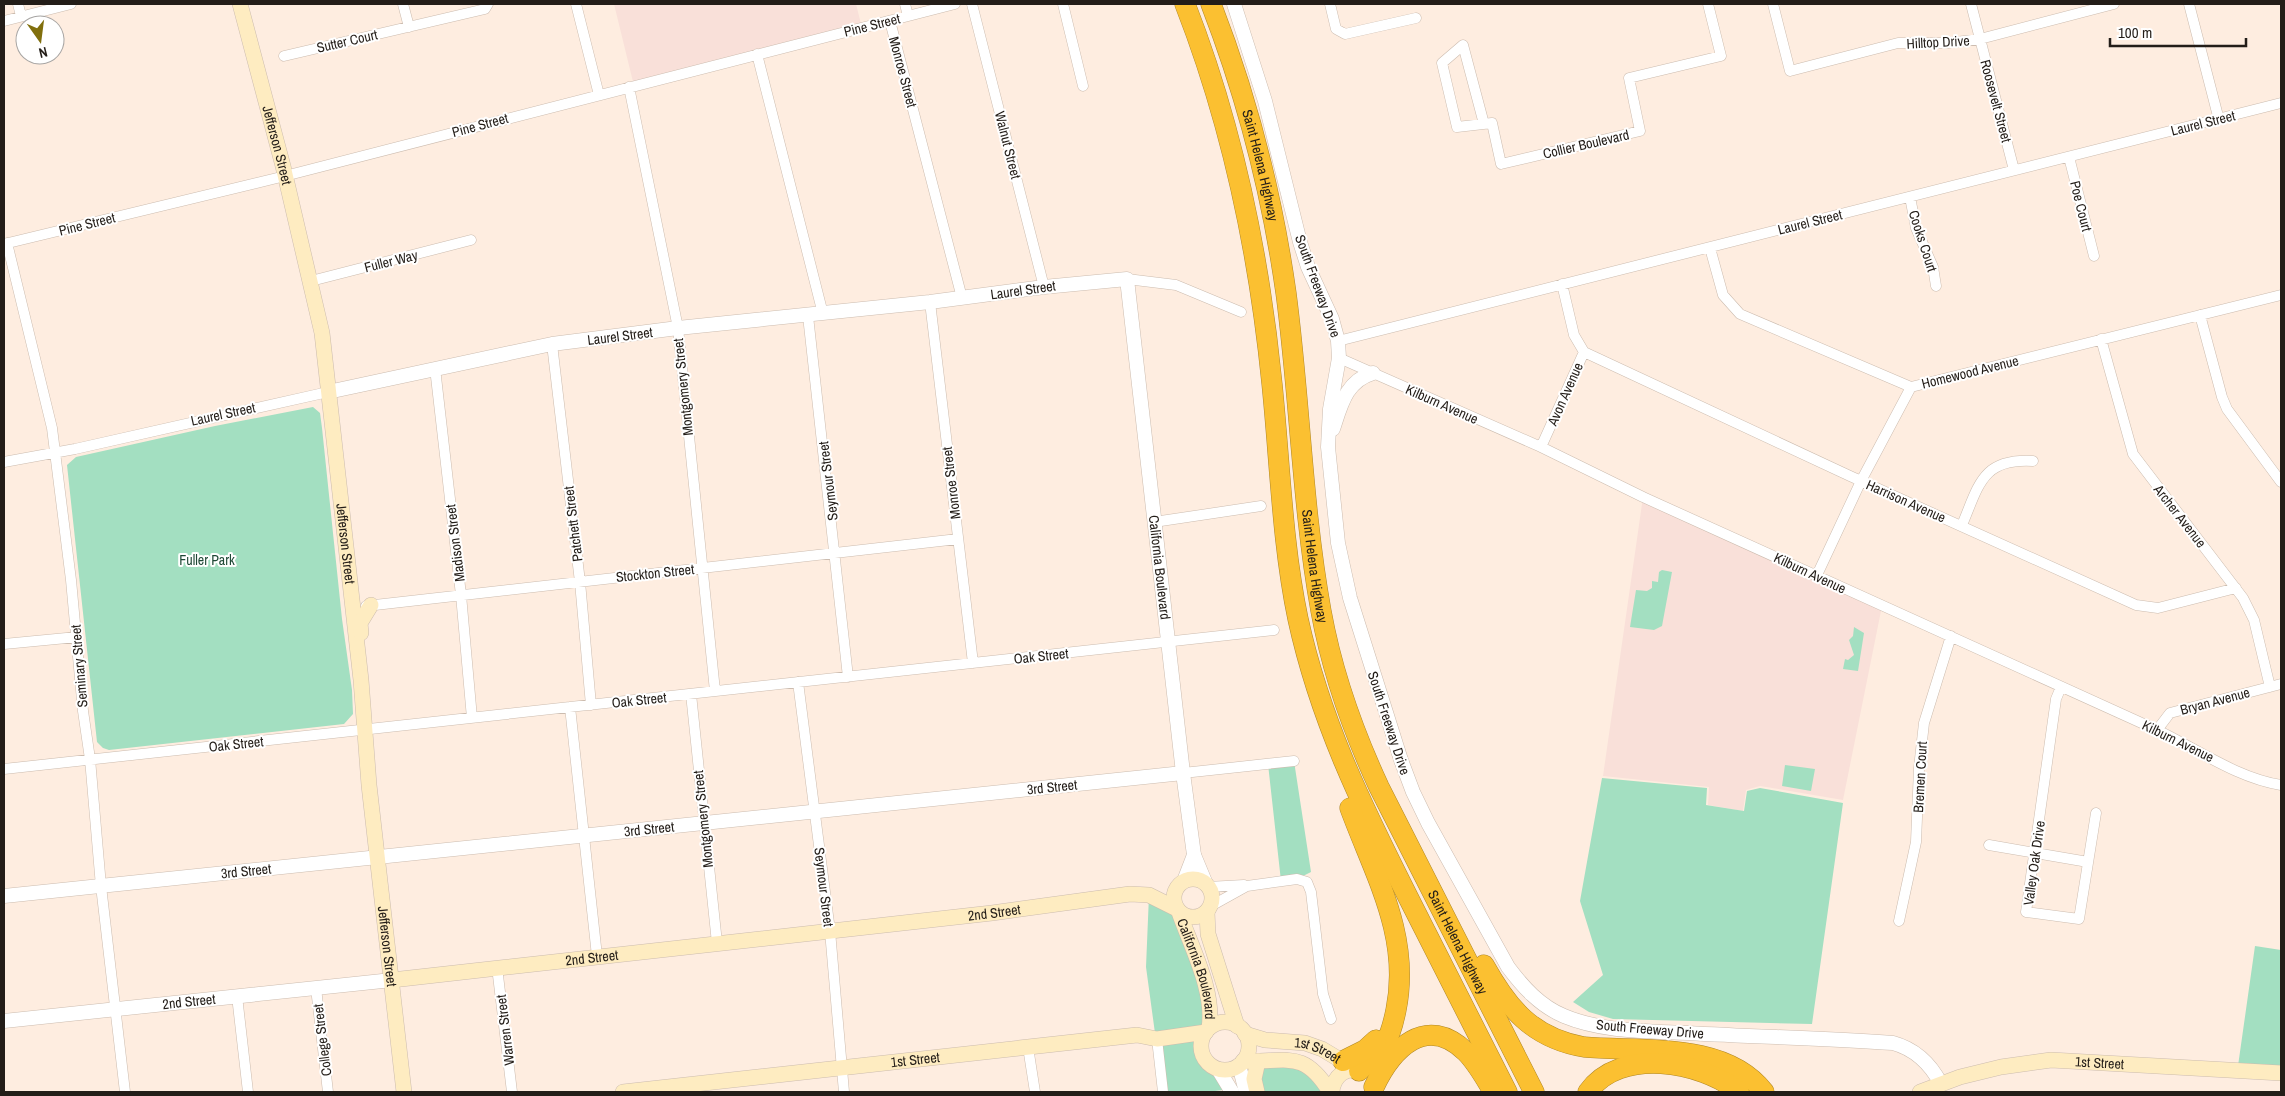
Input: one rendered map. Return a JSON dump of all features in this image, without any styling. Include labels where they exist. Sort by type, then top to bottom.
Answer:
[{"type":"highway","name":"Saint Helena Highway","points":[[1185,4],[1222,110],[1250,226],[1264,314],[1288,552],[1298,617],[1313,681],[1334,742],[1358,797],[1507,1092]]},
{"type":"highway","name":"Saint Helena Highway","points":[[1211,4],[1244,100],[1273,215],[1287,304],[1312,548],[1321,612],[1336,674],[1355,736],[1379,787],[1534,1092]]},
{"type":"highway","points":[[1298,617],[1304,665],[1312,701],[1396,930],[1400,980],[1392,1025],[1370,1046],[1353,1067]]},
{"type":"highway","points":[[1379,787],[1503,998],[1528,1024],[1548,1036],[1571,1045],[1687,1053],[1722,1060],[1736,1067],[1764,1092]]},
{"type":"highway","points":[[1374,1090],[1387,1062],[1401,1047],[1416,1038],[1434,1036],[1451,1041],[1466,1052],[1479,1068],[1493,1092]]},
{"type":"highway","points":[[1588,1092],[1608,1073],[1624,1066],[1642,1064],[1696,1070],[1713,1075],[1739,1092]]},
{"type":"main road","name":"Jefferson Street","points":[[240,4],[285,176],[322,333],[359,661],[377,857],[404,1092]]},
{"type":"main road","points":[[359,661],[364,652],[360,623],[371,605]]},
{"type":"main road","points":[[1196,879],[1207,886],[1212,895],[1209,909],[1195,918],[1188,917],[1178,911],[1174,898],[1175,891],[1184,882],[1196,879]]},
{"type":"main road","name":"2nd Street","points":[[392,980],[992,913],[1130,894],[1149,895],[1178,911]]},
{"type":"main road","name":"California Boulevard","points":[[1209,909],[1208,934],[1241,1030]]},
{"type":"main road","name":"California Boulevard","points":[[1178,911],[1209,995],[1211,1015],[1208,1030]]},
{"type":"main road","points":[[1247,1062],[1229,1070],[1218,1069],[1206,1061],[1202,1054],[1202,1039],[1208,1030],[1224,1023],[1241,1030],[1249,1045],[1247,1062],[1254,1078],[1257,1092]]},
{"type":"main road","name":"1st Street","points":[[623,1092],[1138,1035],[1157,1039],[1208,1030]]},
{"type":"main road","name":"1st Street","points":[[1241,1030],[1265,1040],[1305,1043],[1322,1049],[1368,1076],[1374,1090]]},
{"type":"main road","name":"1st Street","points":[[1247,1062],[1268,1059],[1297,1061],[1316,1071],[1331,1092]]},
{"type":"main road","name":"1st Street","points":[[1920,1092],[1940,1084],[2001,1067],[2051,1060],[2281,1073]]},
{"type":"main road","name":"1st Street","points":[[1331,1092],[1336,1077],[1353,1067]]},
{"type":"street","points":[[25,15],[71,4]]},
{"type":"street","points":[[403,4],[409,27]]},
{"type":"street","name":"Sutter Court","points":[[284,56],[485,9],[488,4]]},
{"type":"street","points":[[576,4],[599,95]]},
{"type":"street","name":"Monroe Street","points":[[905,4],[908,16]]},
{"type":"street","name":"Pine Street","points":[[6,244],[285,176],[955,4]]},
{"type":"street","name":"Walnut Street","points":[[972,4],[1044,287]]},
{"type":"street","points":[[1063,4],[1083,86]]},
{"type":"street","name":"South Freeway Drive","points":[[1234,4],[1265,101],[1300,242],[1338,341],[1339,358],[1330,409],[1328,447],[1333,507],[1346,584],[1401,760],[1428,823],[1488,933],[1520,983],[1552,1010],[1579,1022],[1603,1027],[1893,1043],[1909,1047],[1936,1074],[1940,1084]]},
{"type":"street","points":[[1330,4],[1336,29],[1344,34],[1416,18]]},
{"type":"street","name":"Collier Boulevard","points":[[1484,124],[1463,45],[1442,63],[1457,127],[1484,124],[1492,123],[1501,164],[1640,131],[1629,78],[1721,56],[1708,4]]},
{"type":"street","name":"Hilltop Drive","points":[[1773,4],[1790,70],[1898,43],[1948,43],[1980,39],[2114,4]]},
{"type":"street","name":"Roosevelt Street","points":[[1971,4],[2014,170]]},
{"type":"street","points":[[2189,4],[2219,120]]},
{"type":"street","name":"Monroe Street","points":[[890,21],[962,298]]},
{"type":"street","points":[[757,54],[823,314]]},
{"type":"street","name":"Montgomery Street","points":[[629,87],[678,328],[714,691]]},
{"type":"street","name":"Laurel Street","points":[[1338,341],[2281,103]]},
{"type":"street","name":"Poe Court","points":[[2070,157],[2094,256]]},
{"type":"street","name":"Cooks Court","points":[[1910,197],[1916,228],[1933,267],[1936,286]]},
{"type":"street","name":"Fuller Way","points":[[311,281],[471,240]]},
{"type":"street","name":"Seminary Street","points":[[6,244],[52,428],[77,637],[101,886],[125,1092]]},
{"type":"street","name":"Homewood Avenue","points":[[1710,248],[1723,295],[1740,314],[1911,387],[2281,296]]},
{"type":"street","name":"Laurel Street","points":[[4,462],[552,344],[678,328],[808,316],[1044,287],[1127,279],[1176,284],[1241,312]]},
{"type":"street","name":"California Boulevard","points":[[1127,279],[1183,773],[1194,855],[1207,886]]},
{"type":"street","name":"Avon Avenue","points":[[1540,447],[1584,352],[1574,335],[1562,284]]},
{"type":"street","name":"Monroe Street","points":[[930,302],[973,663]]},
{"type":"street","points":[[2200,315],[2222,398],[2227,409],[2281,482]]},
{"type":"street","name":"Seymour Street","points":[[808,316],[836,552],[848,677]]},
{"type":"street","name":"Archer Avenue","points":[[2101,339],[2133,454],[2250,609],[2270,687]]},
{"type":"street","name":"Patchett Street","points":[[552,344],[580,582],[591,705]]},
{"type":"street","name":"Harrison Avenue","points":[[1584,352],[1861,481],[2136,605],[2158,608],[2236,588]]},
{"type":"street","name":"Kilburn Avenue","points":[[1339,358],[1540,447],[1643,497],[2157,730],[2241,772],[2266,783],[2281,785]]},
{"type":"street","name":"Madison Street","points":[[435,368],[461,595],[472,718]]},
{"type":"street","points":[[1328,447],[1351,386],[1362,376],[1372,373]]},
{"type":"street","points":[[1817,576],[1861,481],[1911,387]]},
{"type":"street","points":[[1962,526],[1986,473],[1999,466],[2018,460],[2033,461]]},
{"type":"street","points":[[1154,522],[1261,506]]},
{"type":"street","name":"Stockton Street","points":[[353,608],[958,539]]},
{"type":"street","name":"Oak Street","points":[[4,769],[1274,630]]},
{"type":"street","name":"Bremen Court","points":[[1899,921],[1916,842],[1920,760],[1924,723],[1951,636]]},
{"type":"street","points":[[4,644],[77,637]]},
{"type":"street","name":"Seymour Street","points":[[798,682],[830,931],[844,1092]]},
{"type":"street","name":"Bryan Avenue","points":[[2157,730],[2170,713],[2281,684]]},
{"type":"street","name":"Valley Oak Drive","points":[[2061,686],[2056,699],[2026,912],[2079,919],[2096,813]]},
{"type":"street","name":"Montgomery Street","points":[[691,694],[717,943]]},
{"type":"street","points":[[570,707],[597,956]]},
{"type":"street","name":"3rd Street","points":[[4,896],[1294,762]]},
{"type":"street","points":[[1988,845],[2088,862]]},
{"type":"street","name":"California Boulevard","points":[[1184,882],[1194,855]]},
{"type":"street","points":[[1207,886],[1248,886],[1303,880],[1311,887],[1323,994],[1331,1019]]},
{"type":"street","points":[[1209,909],[1248,886]]},
{"type":"street","name":"Warren Street","points":[[498,967],[512,1092]]},
{"type":"street","name":"2nd Street","points":[[4,1021],[392,980]]},
{"type":"street","name":"College Street","points":[[316,988],[328,1092]]},
{"type":"street","points":[[238,996],[248,1092]]},
{"type":"street","points":[[1157,1039],[1163,1092]]},
{"type":"street","points":[[1028,1047],[1035,1092]]},
{"type":"street","points":[[1246,1092],[1247,1062]]},
{"type":"street","points":[[1218,1069],[1232,1092]]},
{"type":"shaded area","points":[[614,4],[856,4],[862,28],[634,86]]},
{"type":"shaded area","points":[[1643,497],[1882,606],[1843,800],[1760,786],[1746,790],[1743,811],[1708,805],[1709,787],[1603,776]]},
{"type":"green space","name":"Fuller Park","points":[[313,407],[320,413],[322,428],[342,619],[352,690],[353,714],[344,724],[109,750],[103,748],[97,742],[67,465],[76,457],[215,426]]},
{"type":"green space","points":[[1662,570],[1672,572],[1662,626],[1654,630],[1630,627],[1636,590],[1647,591],[1652,588],[1652,581],[1658,582],[1659,572]]},
{"type":"green space","points":[[1854,627],[1864,633],[1858,671],[1843,669],[1845,659],[1848,660],[1854,655],[1849,640],[1853,636]]},
{"type":"green space","points":[[1294,761],[1311,872],[1297,879],[1281,881],[1268,764]]},
{"type":"green space","points":[[1785,765],[1815,769],[1811,791],[1782,786]]},
{"type":"green space","points":[[1602,778],[1707,788],[1706,805],[1744,811],[1747,791],[1760,788],[1843,803],[1812,1024],[1613,1019],[1589,1012],[1573,1002],[1603,975],[1580,901]]},
{"type":"green space","points":[[1149,895],[1177,910],[1209,995],[1201,1047],[1202,1053],[1217,1068],[1231,1089],[1207,1092],[1163,1092],[1146,967]]},
{"type":"green space","points":[[2255,946],[2281,950],[2281,1068],[2238,1066]]},
{"type":"green space","points":[[1258,1061],[1297,1061],[1330,1092],[1257,1092]]}]
